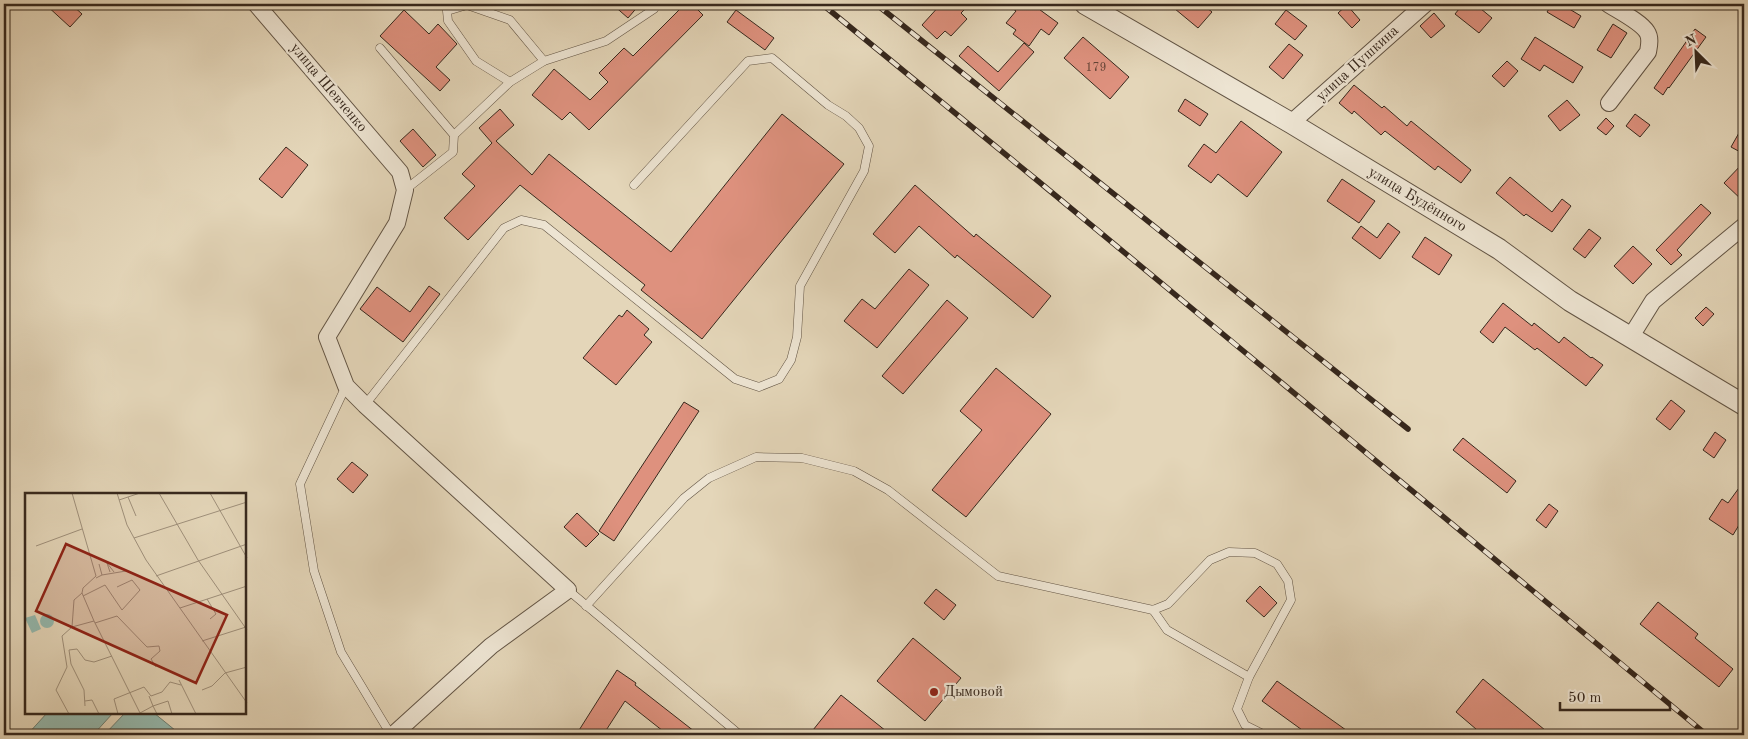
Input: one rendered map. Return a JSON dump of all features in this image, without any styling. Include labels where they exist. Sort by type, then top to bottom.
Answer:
[{"type":"street","name":"улица Шевченко","points":[[256,4],[400,172],[405,190]]},
{"type":"street","name":"улица Будённого","points":[[1085,4],[1291,123],[1499,249],[1570,301],[1744,405]]},
{"type":"street","name":"улица Пушкина","points":[[1291,123],[1426,4]]},
{"type":"street","points":[[1608,4],[1648,32],[1650,42],[1648,52],[1609,103]]},
{"type":"street","points":[[392,735],[491,646],[568,590],[346,386],[327,337],[397,223],[405,190]]},
{"type":"street","points":[[1630,338],[1653,301],[1744,226]]},
{"type":"lane","points":[[510,82],[476,61],[448,21],[446,11],[466,5],[510,20],[544,61]]},
{"type":"lane","points":[[405,190],[453,152],[454,136],[510,82],[544,61],[606,41],[654,9]]},
{"type":"lane","points":[[380,48],[454,136]]},
{"type":"lane","points":[[365,405],[504,228],[521,220],[544,225],[735,380],[759,387],[780,379],[791,360],[797,337],[800,286],[864,171],[869,146],[859,128],[846,116],[828,105],[772,58],[748,61],[634,185]]},
{"type":"lane","points":[[346,386],[300,484],[314,571],[341,652],[392,735]]},
{"type":"lane","points":[[586,606],[684,498],[709,478],[756,457],[802,458],[854,471],[888,490],[998,576],[1153,610],[1168,604],[1210,560],[1229,552],[1255,553],[1277,564],[1288,581],[1291,600],[1249,678],[1237,709],[1245,725],[1265,735]]},
{"type":"lane","points":[[568,590],[740,735]]},
{"type":"lane","points":[[1153,610],[1167,630],[1249,678]]},
{"type":"water","points":[[46,714],[112,714],[93,735],[27,735]]},
{"type":"water","points":[[124,714],[155,714],[181,735],[104,735]]},
{"type":"building","points":[[45,4],[71,4],[82,14],[70,27]]},
{"type":"building","points":[[612,4],[640,4],[628,18]]},
{"type":"building","points":[[685,4],[692,4],[703,15],[589,130],[570,112],[562,120],[532,95],[554,69],[590,100],[608,82],[599,73],[624,48],[633,56]]},
{"type":"building","points":[[941,4],[970,4],[961,13],[967,19],[951,36],[945,31],[937,39],[922,25]]},
{"type":"building","points":[[1006,4],[1032,4],[1058,23],[1049,35],[1041,29],[1029,46],[1013,34],[1016,30],[1006,23],[1016,11]]},
{"type":"building","points":[[1169,4],[1206,4],[1206,7],[1212,12],[1198,28]]},
{"type":"building","points":[[1463,4],[1475,4],[1492,18],[1479,33],[1455,14]]},
{"type":"building","points":[[1552,4],[1561,4],[1581,16],[1574,28],[1547,12]]},
{"type":"building","points":[[1347,5],[1360,20],[1352,28],[1338,13]]},
{"type":"building","points":[[404,10],[429,34],[438,24],[457,44],[436,67],[450,80],[440,91],[380,36]]},
{"type":"building","points":[[736,10],[774,38],[765,50],[727,22]]},
{"type":"building","points":[[1286,10],[1307,26],[1295,40],[1275,24]]},
{"type":"building","points":[[1434,13],[1445,26],[1431,38],[1420,26]]},
{"type":"building","points":[[1613,24],[1627,33],[1611,58],[1597,50]]},
{"type":"building","points":[[1695,29],[1706,37],[1663,95],[1654,88]]},
{"type":"building","points":[[1083,37],[1129,77],[1110,99],[1064,58]]},
{"type":"building","points":[[1535,37],[1583,67],[1573,83],[1544,65],[1540,71],[1521,59]]},
{"type":"building","points":[[1024,43],[1034,52],[999,91],[959,56],[968,46],[998,72]]},
{"type":"building","points":[[1289,44],[1303,55],[1283,79],[1269,67]]},
{"type":"building","points":[[1507,61],[1518,71],[1504,87],[1492,76]]},
{"type":"building","points":[[1354,85],[1382,108],[1384,106],[1407,126],[1411,121],[1471,170],[1461,183],[1438,166],[1435,170],[1385,131],[1381,135],[1354,111],[1352,114],[1339,103]]},
{"type":"building","points":[[1185,99],[1208,114],[1200,126],[1178,111]]},
{"type":"building","points":[[1567,100],[1580,115],[1560,131],[1548,116]]},
{"type":"building","points":[[500,109],[514,125],[496,141],[532,175],[549,154],[671,252],[782,114],[844,164],[702,339],[641,290],[645,285],[520,185],[468,240],[444,218],[475,186],[462,174],[492,143],[479,128]]},
{"type":"building","points":[[1635,114],[1650,125],[1640,137],[1626,126]]},
{"type":"building","points":[[1606,118],[1614,126],[1606,135],[1597,128]]},
{"type":"building","points":[[1241,121],[1282,152],[1247,197],[1218,174],[1211,183],[1188,166],[1204,144],[1216,153]]},
{"type":"building","points":[[1744,124],[1744,154],[1731,147]]},
{"type":"building","points":[[413,129],[436,155],[423,167],[400,141]]},
{"type":"building","points":[[286,147],[308,165],[282,198],[259,179]]},
{"type":"building","points":[[1744,162],[1744,202],[1724,183]]},
{"type":"building","points":[[1510,177],[1552,212],[1562,199],[1571,206],[1552,232],[1526,214],[1524,216],[1496,193]]},
{"type":"building","points":[[1342,179],[1375,201],[1359,223],[1327,201]]},
{"type":"building","points":[[915,185],[974,237],[976,234],[1051,296],[1033,318],[957,255],[955,258],[919,226],[895,253],[873,234]]},
{"type":"building","points":[[1701,204],[1711,213],[1677,250],[1682,255],[1671,265],[1656,250]]},
{"type":"building","points":[[1388,223],[1400,232],[1380,259],[1352,238],[1361,226],[1377,238]]},
{"type":"building","points":[[1589,229],[1601,238],[1585,258],[1573,249]]},
{"type":"building","points":[[1425,237],[1452,255],[1439,275],[1412,257]]},
{"type":"building","points":[[1633,246],[1652,264],[1633,284],[1614,266]]},
{"type":"building","points":[[909,269],[929,285],[877,348],[844,321],[862,299],[875,309]]},
{"type":"building","points":[[429,286],[440,294],[403,342],[360,309],[377,287],[410,312]]},
{"type":"building","points":[[947,300],[968,318],[903,394],[882,376]]},
{"type":"building","points":[[1503,303],[1532,326],[1534,323],[1559,343],[1564,337],[1603,365],[1586,386],[1537,348],[1535,350],[1505,327],[1493,343],[1480,332]]},
{"type":"building","points":[[1706,307],[1714,314],[1703,326],[1695,318]]},
{"type":"building","points":[[627,310],[649,329],[644,335],[652,342],[616,385],[583,358],[619,315],[622,317]]},
{"type":"building","points":[[996,368],[1051,414],[966,517],[932,490],[982,430],[960,411]]},
{"type":"building","points":[[1671,400],[1685,411],[1670,430],[1656,419]]},
{"type":"building","points":[[684,402],[699,411],[614,541],[599,531]]},
{"type":"building","points":[[1715,432],[1726,440],[1714,458],[1703,450]]},
{"type":"building","points":[[1463,438],[1516,481],[1507,493],[1453,450]]},
{"type":"building","points":[[352,462],[368,475],[353,493],[337,479]]},
{"type":"building","points":[[1744,481],[1744,528],[1739,525],[1733,535],[1709,519],[1722,499],[1728,503]]},
{"type":"building","points":[[1549,504],[1558,511],[1546,528],[1536,520]]},
{"type":"building","points":[[577,513],[599,534],[586,547],[564,527]]},
{"type":"building","points":[[1260,586],[1277,603],[1264,617],[1246,601]]},
{"type":"building","points":[[936,589],[956,605],[944,620],[924,603]]},
{"type":"building","points":[[1658,602],[1698,634],[1695,638],[1733,669],[1719,687],[1640,624]]},
{"type":"building","points":[[913,638],[961,678],[925,721],[877,681]]},
{"type":"building","points":[[617,670],[636,683],[635,685],[699,735],[668,735],[625,701],[603,735],[576,735]]},
{"type":"building","points":[[1483,679],[1551,735],[1483,735],[1456,712]]},
{"type":"building","points":[[1277,681],[1353,735],[1309,735],[1262,701]]},
{"type":"building","points":[[841,695],[891,735],[809,735]]},
{"type":"railway","points":[[822,4],[1707,735]]},
{"type":"railway","points":[[876,4],[1408,429]]},
{"type":"place","name":"Дымовой","points":[[934,692]]}]
